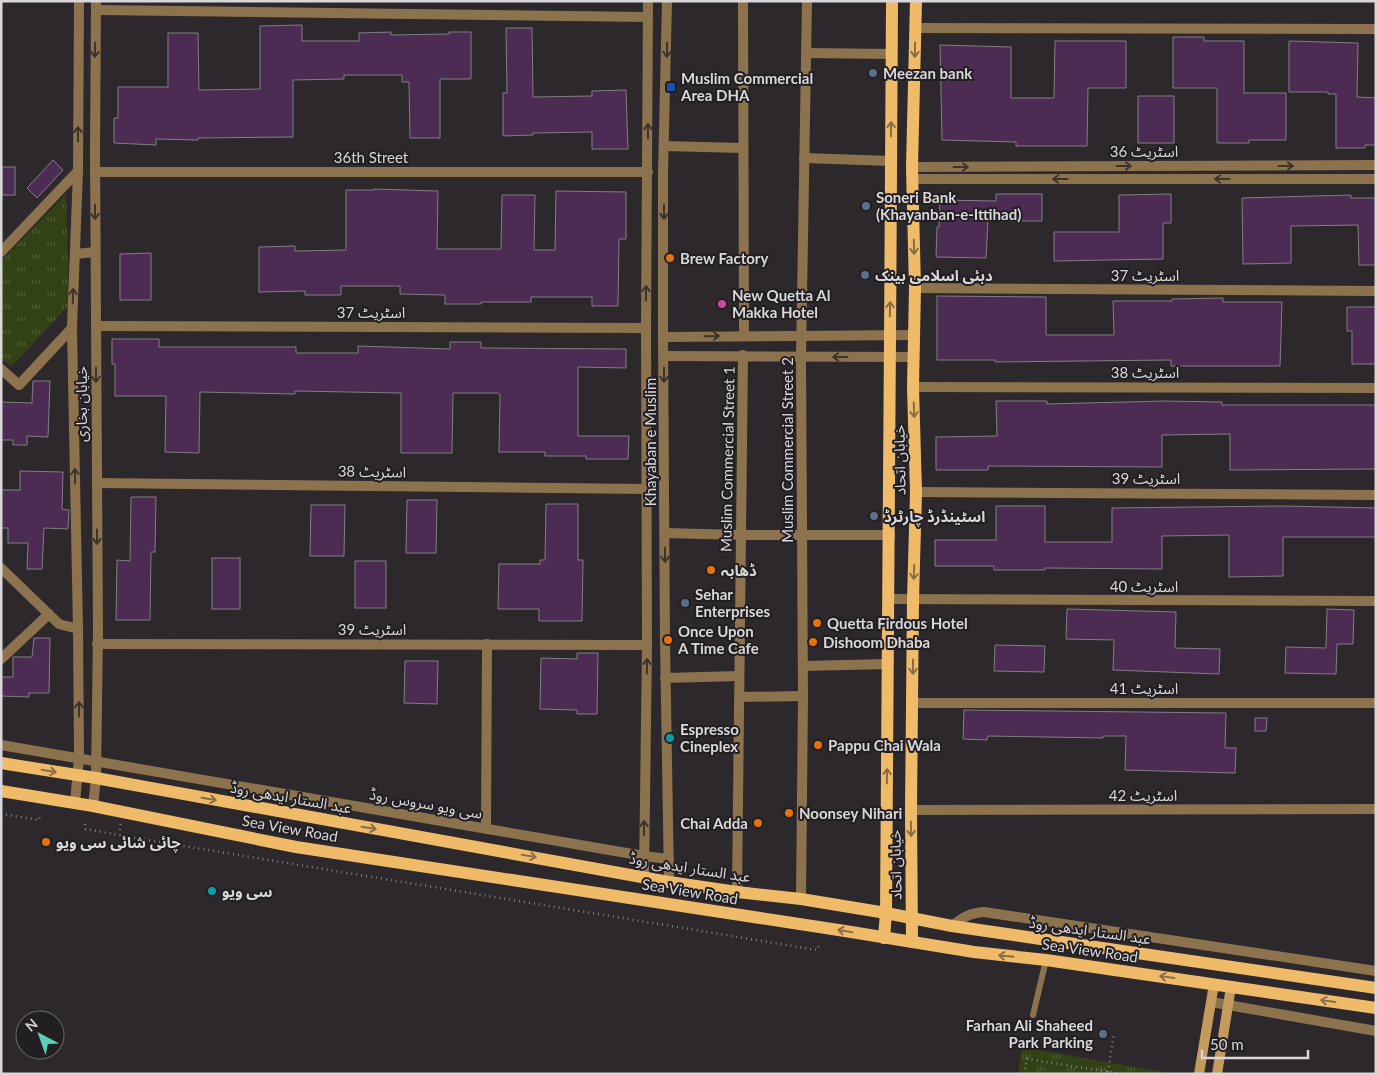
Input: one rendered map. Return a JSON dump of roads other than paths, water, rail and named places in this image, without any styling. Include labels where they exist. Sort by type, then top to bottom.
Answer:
[{"type":"main road","name":"خیابان اتحاد","points":[[884,938],[886,913],[890,599],[889,335],[892,1]]},
{"type":"main road","name":"خیابان اتحاد","points":[[912,942],[911,810],[916,492],[913,387],[915,288],[913,173],[916,1]]},
{"type":"main road","name":"عبد الستار ایدھی روڈ","points":[[1,763],[96,778],[669,882],[801,899],[952,926],[1376,988]]},
{"type":"main road","name":"Sea View Road","points":[[1,791],[93,806],[296,847],[974,952],[1046,960],[1376,1008]]},
{"type":"main road","points":[[1199,1074],[1214,984]]},
{"type":"main road","points":[[1217,1074],[1231,987]]},
{"type":"street","name":"خیابان بخاری","points":[[75,803],[79,758],[72,328],[78,170],[79,1]]},
{"type":"street","name":"Khayaban e Muslim","points":[[644,877],[647,645],[648,1]]},
{"type":"street","name":"Khayaban e Muslim","points":[[667,1],[663,337],[669,882]]},
{"type":"street","points":[[743,1],[744,336]]},
{"type":"street","name":"Muslim Commercial Street 2","points":[[801,899],[803,666],[801,337],[807,1]]},
{"type":"street","name":"خیابان بخاری","points":[[93,806],[96,778],[97,644],[96,6]]},
{"type":"street","points":[[96,6],[648,16]]},
{"type":"street","points":[[915,28],[1376,29]]},
{"type":"street","points":[[806,53],[892,54]]},
{"type":"street","points":[[648,79],[666,78]]},
{"type":"street","points":[[664,146],[743,148]]},
{"type":"street","points":[[804,158],[891,161]]},
{"type":"street","name":"اسٹریٹ 36","points":[[913,173],[1376,165]]},
{"type":"street","points":[[1,252],[78,170]]},
{"type":"street","name":"36th Street","points":[[95,172],[648,172]]},
{"type":"street","name":"اسٹریٹ 36","points":[[913,173],[1376,179]]},
{"type":"street","points":[[75,254],[95,252]]},
{"type":"street","points":[[647,261],[664,260]]},
{"type":"street","name":"اسٹریٹ 37","points":[[915,288],[1376,291]]},
{"type":"street","name":"اسٹریٹ 37","points":[[96,326],[646,328]]},
{"type":"street","points":[[1,369],[19,385],[72,328]]},
{"type":"street","points":[[663,337],[914,335]]},
{"type":"street","name":"Muslim Commercial Street 1","points":[[737,892],[743,355]]},
{"type":"street","points":[[664,356],[914,357]]},
{"type":"street","name":"اسٹریٹ 38","points":[[913,387],[1376,388]]},
{"type":"street","points":[[646,444],[665,444]]},
{"type":"street","name":"اسٹریٹ 38","points":[[97,483],[646,489]]},
{"type":"street","name":"اسٹریٹ 39","points":[[916,492],[1376,495]]},
{"type":"street","points":[[665,533],[890,536]]},
{"type":"street","points":[[1,568],[6,578],[59,624],[78,629]]},
{"type":"street","name":"اسٹریٹ 40","points":[[890,599],[1376,601]]},
{"type":"street","points":[[1,659],[49,614]]},
{"type":"street","name":"اسٹریٹ 39","points":[[97,644],[647,645]]},
{"type":"street","points":[[486,829],[487,644]]},
{"type":"street","points":[[803,666],[888,664]]},
{"type":"street","points":[[666,678],[739,676]]},
{"type":"street","points":[[739,697],[803,696]]},
{"type":"street","name":"اسٹریٹ 41","points":[[913,703],[1376,703]]},
{"type":"street","name":"سی ویو سروس روڈ","points":[[1,745],[669,859]]},
{"type":"street","name":"اسٹریٹ 42","points":[[911,810],[1376,809]]},
{"type":"street","points":[[952,926],[963,917],[972,913],[984,912],[1376,971]]},
{"type":"street","points":[[1210,1002],[1376,1031]]},
{"type":"lane","points":[[1033,1015],[1046,960]]},
{"type":"place","name":"Meezan bank","points":[[873,73]]},
{"type":"place","name":"Muslim Commercial Area DHA","points":[[671,87]]},
{"type":"place","name":"Soneri Bank (Khayanban-e-Ittihad)","points":[[866,206]]},
{"type":"place","name":"Brew Factory","points":[[670,258]]},
{"type":"place","name":"دبئی اسلامی بینک","points":[[865,275]]},
{"type":"place","name":"New Quetta Al Makka Hotel","points":[[722,304]]},
{"type":"place","name":"اسٹینڈرڈ چارٹرڈ","points":[[874,516]]},
{"type":"place","name":"ڈھابہ","points":[[711,570]]},
{"type":"place","name":"Sehar Enterprises","points":[[685,603]]},
{"type":"place","name":"Quetta Firdous Hotel","points":[[817,623]]},
{"type":"place","name":"Once Upon A Time Cafe","points":[[668,640]]},
{"type":"place","name":"Dishoom Dhaba","points":[[813,642]]},
{"type":"place","name":"Espresso Cineplex","points":[[670,738]]},
{"type":"place","name":"Pappu Chai Wala","points":[[818,745]]},
{"type":"place","name":"Noonsey Nihari","points":[[789,813]]},
{"type":"place","name":"Chai Adda","points":[[758,823]]},
{"type":"place","name":"چائی شائی سی ویو","points":[[46,842]]},
{"type":"place","name":"سی ویو","points":[[212,891]]},
{"type":"place","name":"Farhan Ali Shaheed Park Parking","points":[[1103,1034]]}]
